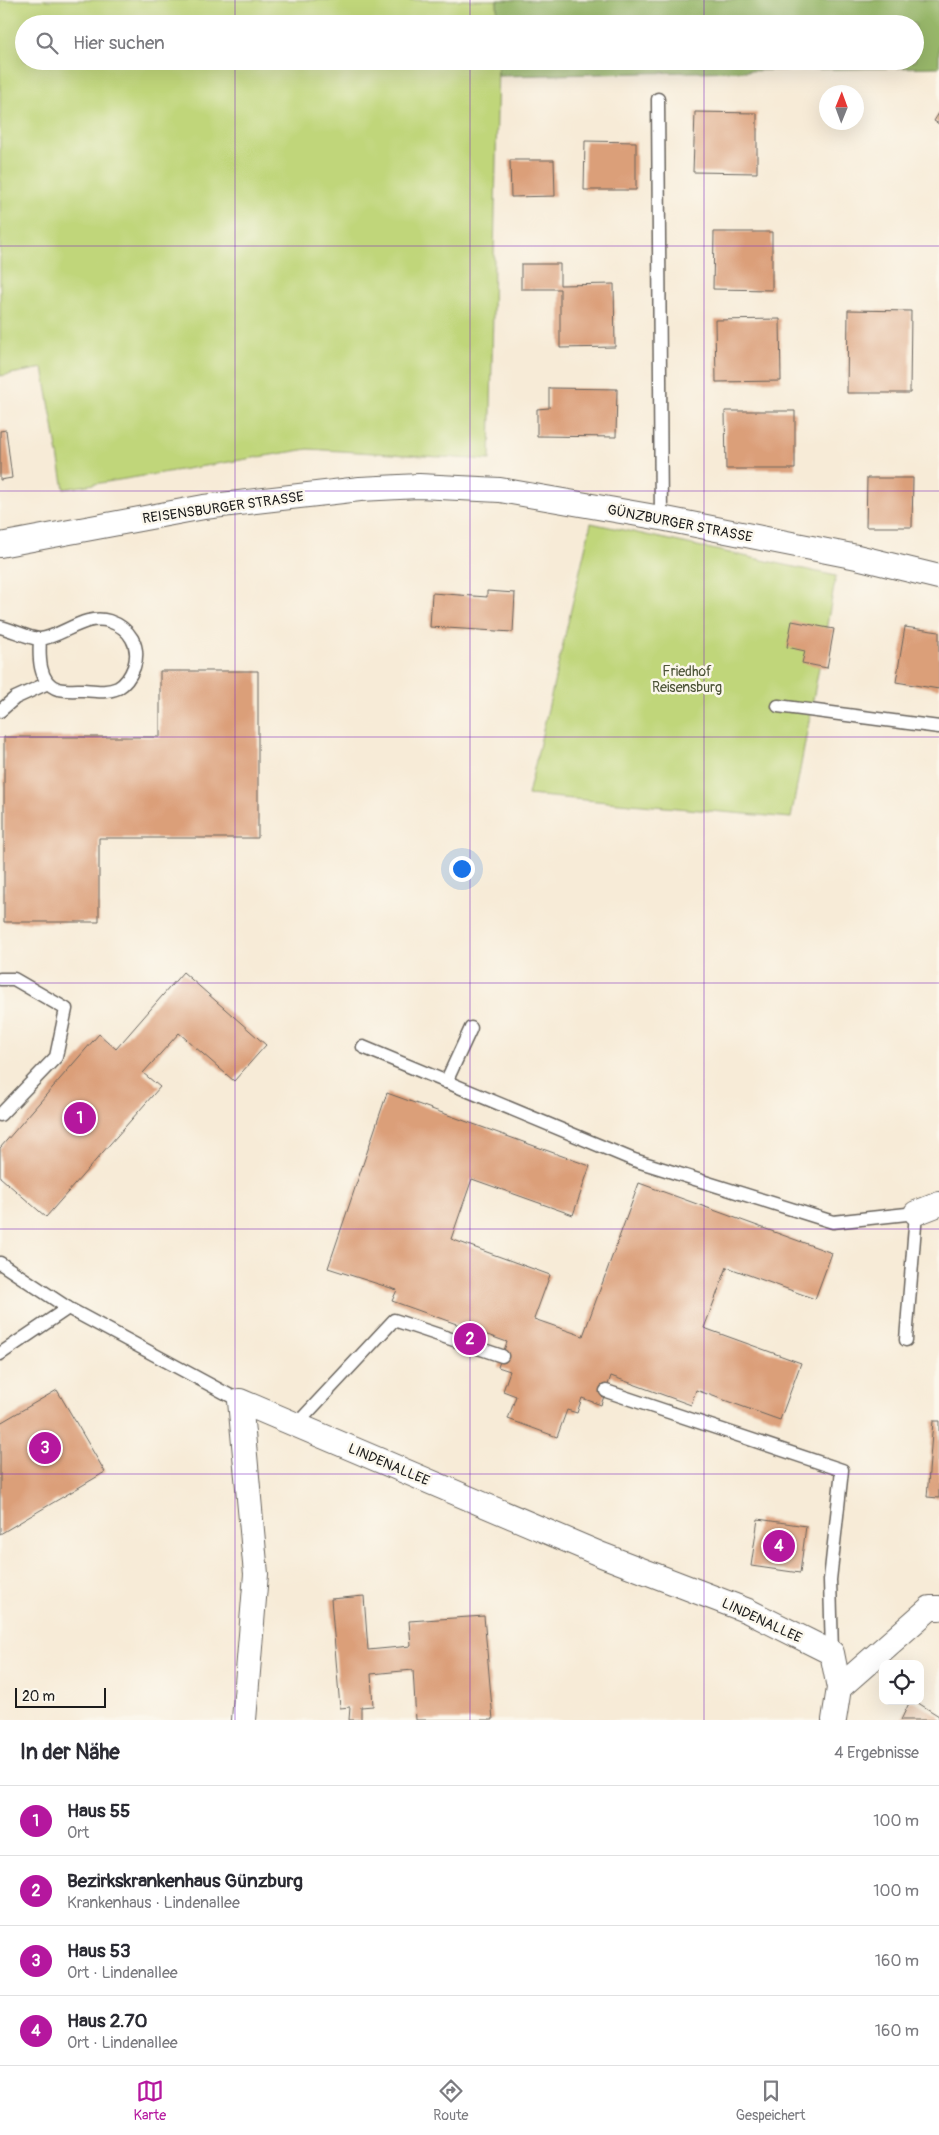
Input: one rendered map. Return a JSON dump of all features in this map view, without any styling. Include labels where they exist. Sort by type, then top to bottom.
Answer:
[{"type":"street","name":"GÜNZBURGER STRASSE","points":[[419,486],[500,490],[661,518],[857,557],[939,577]]},
{"type":"street","name":"REISENSBURGER STRASSE","points":[[0,545],[204,507],[360,489],[419,486]]},
{"type":"street","points":[[916,1213],[939,1204]]},
{"type":"street","points":[[240,1401],[256,1574],[244,1720]]},
{"type":"street","name":"LINDENALLEE","points":[[240,1401],[602,1555],[748,1612],[832,1653]]},
{"type":"street","points":[[839,1688],[930,1608],[939,1608]]},
{"type":"street","points":[[832,1653],[839,1688],[834,1720]]},
{"type":"lane","points":[[658,99],[661,518]]},
{"type":"lane","points":[[0,627],[40,639],[92,619],[107,620],[124,628],[136,644],[137,657],[131,676],[119,688],[105,692],[57,688],[48,683],[42,673],[39,656],[40,639]]},
{"type":"lane","points":[[0,711],[15,698],[48,683]]},
{"type":"lane","points":[[778,706],[939,727]]},
{"type":"lane","points":[[0,979],[14,979],[66,1009],[56,1057],[0,1115]]},
{"type":"lane","points":[[446,1082],[471,1028]]},
{"type":"lane","points":[[363,1047],[634,1160],[833,1222],[916,1213],[906,1340]]},
{"type":"lane","points":[[0,1263],[68,1308],[240,1401]]},
{"type":"lane","points":[[0,1354],[68,1308]]},
{"type":"lane","points":[[296,1425],[394,1320],[502,1356]]},
{"type":"lane","points":[[606,1390],[842,1470],[830,1580],[832,1653]]},
{"type":"green space","points":[[0,0],[497,0],[498,15],[15,15],[15,70],[498,70],[490,460],[308,449],[64,489],[43,368],[0,376]]},
{"type":"green space","points":[[497,0],[939,0],[939,67],[924,67],[924,15],[498,15]]},
{"type":"green space","points":[[498,70],[792,70],[498,76]]},
{"type":"green space","name":"Friedhof Reisensburg","points":[[591,523],[836,576],[791,818],[528,795]]},
{"type":"building","points":[[695,112],[757,113],[757,173],[693,172]]},
{"type":"building","points":[[939,113],[939,124],[934,121]]},
{"type":"building","points":[[585,141],[636,142],[636,190],[584,190]]},
{"type":"building","points":[[510,160],[554,160],[555,196],[511,197]]},
{"type":"building","points":[[714,232],[772,232],[772,290],[713,289]]},
{"type":"building","points":[[521,264],[560,264],[560,285],[614,284],[615,347],[560,348],[560,289],[521,289]]},
{"type":"building","points":[[848,310],[911,311],[910,393],[847,393]]},
{"type":"building","points":[[780,319],[781,381],[716,382],[715,320]]},
{"type":"building","points":[[549,388],[617,389],[616,437],[537,436],[537,409],[549,408]]},
{"type":"building","points":[[725,411],[795,411],[795,469],[726,469]]},
{"type":"building","points":[[6,430],[12,478],[0,480],[0,431]]},
{"type":"building","points":[[867,478],[913,478],[912,527],[866,527]]},
{"type":"building","points":[[487,591],[515,593],[513,632],[430,627],[432,593],[487,597]]},
{"type":"building","points":[[792,621],[834,629],[827,668],[802,663],[805,651],[787,647]]},
{"type":"building","points":[[905,627],[939,632],[939,689],[896,682]]},
{"type":"building","points":[[160,671],[258,671],[258,838],[99,838],[99,922],[4,922],[4,737],[160,737]]},
{"type":"building","points":[[183,972],[266,1045],[234,1081],[179,1033],[143,1073],[160,1087],[46,1217],[0,1177],[0,1148],[99,1034],[116,1049]]},
{"type":"building","points":[[387,1093],[590,1166],[573,1215],[472,1179],[451,1239],[550,1275],[534,1319],[583,1336],[639,1183],[832,1253],[815,1299],[727,1267],[704,1328],[801,1363],[780,1420],[696,1390],[691,1405],[611,1376],[601,1405],[582,1398],[577,1413],[567,1410],[557,1437],[508,1419],[516,1396],[503,1391],[510,1371],[498,1367],[507,1342],[392,1301],[397,1290],[328,1268]]},
{"type":"building","points":[[57,1390],[105,1472],[0,1534],[0,1423]]},
{"type":"building","points":[[933,1421],[939,1421],[939,1498],[927,1497]]},
{"type":"building","points":[[758,1519],[806,1526],[800,1573],[751,1566]]},
{"type":"building","points":[[364,1596],[368,1650],[411,1646],[409,1621],[484,1616],[493,1720],[416,1720],[413,1670],[371,1674],[373,1706],[361,1707],[361,1720],[349,1720],[350,1707],[340,1708],[331,1599]]},
{"type":"building","points":[[908,1705],[921,1705],[939,1716],[939,1720],[901,1720]]},
{"type":"place","name":"Haus 55","points":[[80,1118]]},
{"type":"place","name":"Bezirkskrankenhaus Günzburg","points":[[470,1339]]},
{"type":"place","name":"Haus 53","points":[[45,1448]]},
{"type":"place","name":"Haus 2.70","points":[[779,1546]]}]
